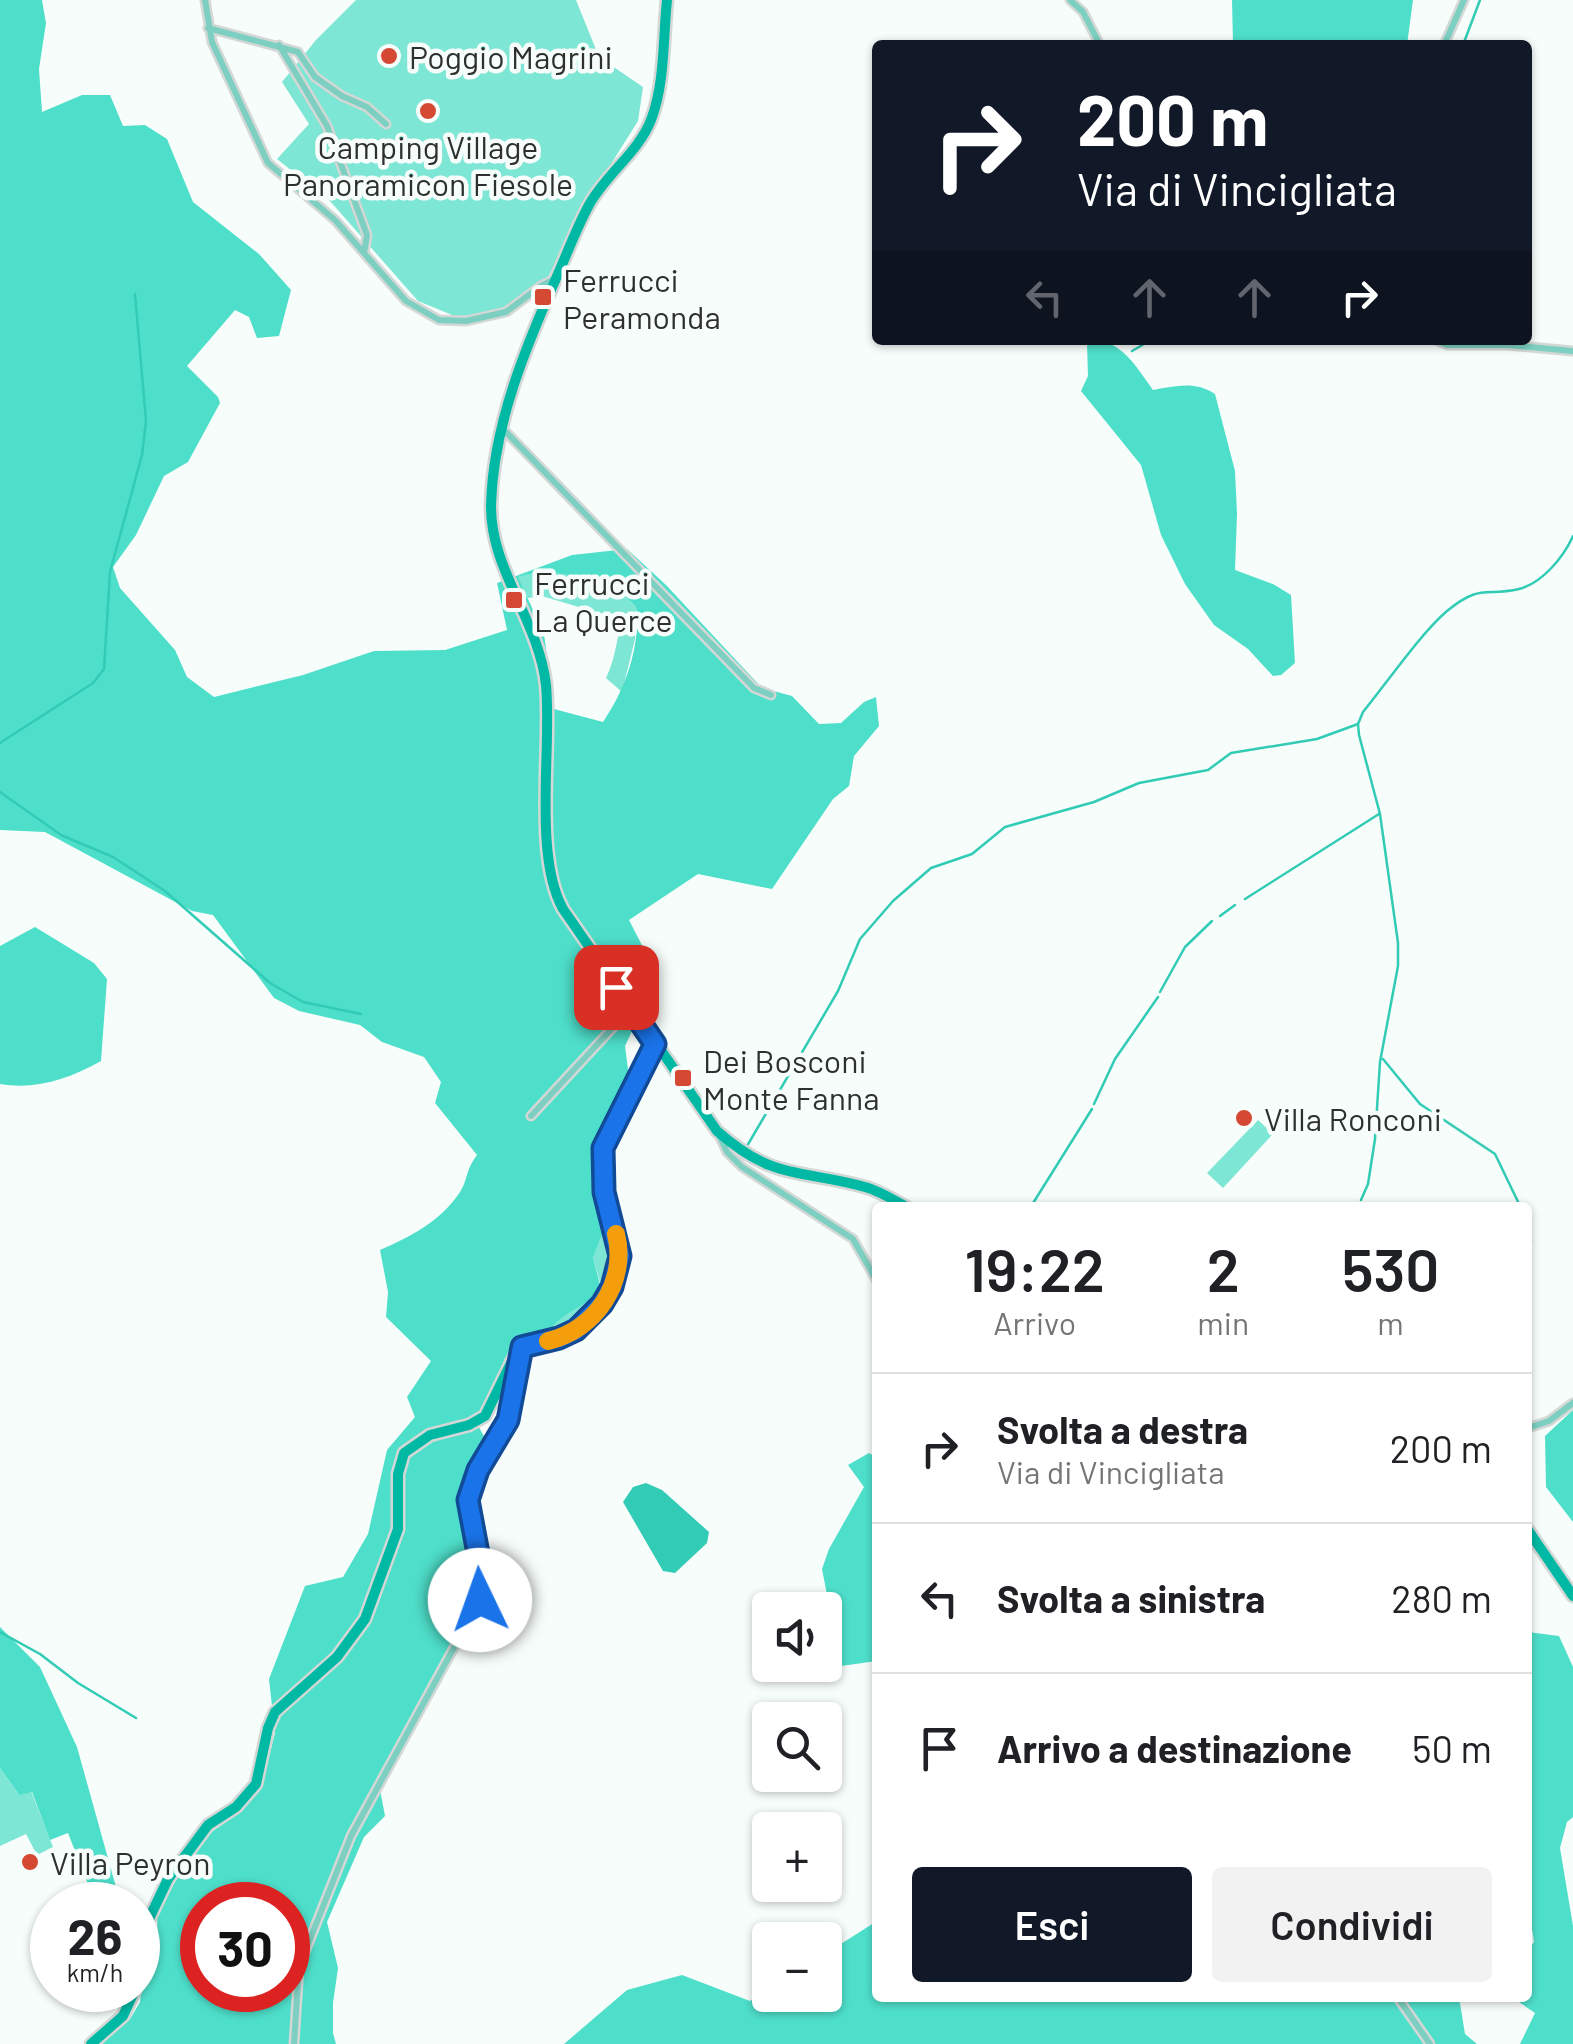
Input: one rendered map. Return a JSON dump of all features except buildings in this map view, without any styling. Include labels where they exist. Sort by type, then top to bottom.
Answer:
[{"type":"main road","points":[[667,0],[653,115],[638,143],[587,207],[534,326],[502,428],[493,482],[492,520],[504,568],[530,624],[544,672],[552,880],[563,909],[717,1131],[746,1154],[774,1169],[864,1186],[896,1202]]},
{"type":"main road","points":[[160,1896],[208,1825],[236,1807],[256,1784],[275,1712],[338,1658],[365,1619],[398,1529],[398,1474],[404,1453],[430,1435],[485,1416],[511,1358],[522,1347],[576,1330],[602,1304],[612,1287],[620,1256],[604,1192],[603,1148],[655,1044]]},
{"type":"main road","points":[[1532,1536],[1573,1596]]},
{"type":"main road","points":[[91,2044],[124,2012]]},
{"type":"street","points":[[204,0],[208,28],[268,163],[335,220],[406,301],[430,317],[450,322],[506,312],[555,279]]},
{"type":"street","points":[[1070,0],[1083,12],[1097,40]]},
{"type":"street","points":[[1446,40],[1464,0]]},
{"type":"street","points":[[208,28],[298,52],[316,77],[342,96],[367,107],[386,124]]},
{"type":"street","points":[[280,45],[326,126],[367,235],[364,254]]},
{"type":"street","points":[[1446,345],[1520,345],[1573,351]]},
{"type":"street","points":[[502,428],[754,688],[772,696]]},
{"type":"street","points":[[531,1116],[631,1008]]},
{"type":"street","points":[[717,1131],[727,1152],[742,1167],[853,1239],[872,1270]]},
{"type":"street","points":[[294,2044],[299,1967],[351,1836],[480,1600],[480,1564],[468,1500],[478,1470],[508,1420],[522,1347]]},
{"type":"street","points":[[1532,1427],[1549,1421],[1573,1402]]},
{"type":"street","points":[[1401,2002],[1430,2044]]},
{"type":"shaded area","points":[[0,0],[42,0],[46,23],[39,69],[42,112],[82,95],[110,95],[123,126],[145,125],[167,139],[193,202],[259,254],[291,290],[279,336],[257,338],[249,317],[235,310],[187,366],[220,403],[188,462],[164,476],[136,535],[113,567],[120,588],[175,650],[187,677],[214,697],[303,675],[374,651],[445,650],[507,630],[497,583],[572,555],[627,549],[762,688],[792,696],[819,724],[841,723],[864,702],[876,697],[879,726],[854,756],[849,786],[833,799],[772,889],[698,874],[629,920],[647,955],[634,983],[642,1010],[625,1046],[629,1077],[602,1145],[605,1208],[602,1235],[593,1258],[601,1288],[554,1324],[549,1331],[552,1335],[512,1350],[505,1358],[487,1407],[474,1419],[488,1443],[469,1478],[463,1501],[476,1577],[474,1603],[378,1779],[385,1816],[364,1837],[327,1922],[338,1968],[333,2003],[336,2044],[101,2044],[134,2012],[160,2012],[160,1909],[210,1833],[238,1814],[262,1783],[275,1733],[269,1679],[305,1586],[343,1577],[368,1534],[387,1450],[415,1417],[407,1397],[431,1361],[386,1317],[388,1292],[380,1250],[413,1234],[444,1211],[460,1192],[477,1155],[435,1103],[441,1082],[424,1057],[382,1042],[360,1025],[299,1011],[274,998],[213,915],[192,911],[45,832],[0,830]],"holes":[[[538,572],[577,577],[616,590],[636,607],[630,667],[603,722],[554,709],[544,634],[518,577]]]},
{"type":"shaded area","points":[[356,0],[576,0],[599,57],[643,87],[638,121],[586,204],[548,277],[503,310],[457,317],[418,301],[330,201],[277,159],[309,124],[282,82]]},
{"type":"shaded area","points":[[1232,0],[1413,0],[1408,40],[1233,40]]},
{"type":"shaded area","points":[[1087,345],[1112,345],[1135,365],[1153,390],[1193,386],[1215,394],[1235,471],[1235,570],[1291,595],[1295,663],[1281,675],[1273,676],[1248,649],[1214,625],[1185,584],[1161,535],[1141,465],[1081,391],[1088,376]]},
{"type":"shaded area","points":[[538,572],[604,585],[636,607],[635,639],[622,692],[606,678],[622,620],[542,596],[528,598],[517,577]]},
{"type":"shaded area","points":[[35,927],[94,963],[107,979],[101,1061],[52,1082],[0,1084],[0,946]]},
{"type":"shaded area","points":[[1258,1120],[1273,1134],[1223,1188],[1207,1173]]},
{"type":"shaded area","points":[[605,1208],[615,1254],[611,1281],[587,1315],[552,1335],[549,1332],[554,1323],[598,1293],[600,1282],[593,1258],[602,1235]]},
{"type":"shaded area","points":[[1573,1410],[1573,1522],[1546,1487],[1545,1436]]},
{"type":"shaded area","points":[[869,1453],[872,1662],[842,1666],[842,1592],[827,1592],[822,1569],[864,1487],[848,1465]]},
{"type":"shaded area","points":[[646,1483],[662,1490],[709,1532],[707,1543],[675,1573],[663,1571],[623,1502],[633,1487]]},
{"type":"shaded area","points":[[0,1627],[40,1667],[77,1747],[115,1882],[87,1882],[68,1833],[50,1840],[32,1792],[19,1795],[0,1768]]},
{"type":"shaded area","points":[[1532,1633],[1559,1636],[1573,1667],[1573,1817],[1567,1822],[1560,1848],[1573,1926],[1573,2044],[1520,2044],[1535,2013],[1519,2002],[1532,2002]]},
{"type":"shaded area","points":[[0,1768],[18,1794],[31,1791],[53,1847],[37,1855],[26,1834],[0,1846]]},
{"type":"shaded area","points":[[872,1924],[872,2002],[1459,2002],[1465,2034],[1477,2044],[564,2044],[627,1990],[682,1975],[750,2001],[752,2012],[842,2012],[842,1943]]},
{"type":"waterway","points":[[1465,40],[1480,0]]},
{"type":"waterway","points":[[0,743],[93,683],[104,669],[110,572],[142,455],[146,421],[135,294]]},
{"type":"waterway","points":[[1132,351],[1142,345]]},
{"type":"waterway","points":[[1361,1200],[1368,1184],[1375,1139],[1380,1062],[1398,966],[1398,943],[1380,814],[1358,724],[1404,659],[1447,611],[1476,594],[1528,586],[1558,560],[1573,536]]},
{"type":"waterway","points":[[747,1146],[838,991],[860,939],[893,901],[931,868],[972,854],[1005,827],[1094,802],[1139,783],[1208,770],[1231,753],[1317,739],[1358,724]]},
{"type":"waterway","points":[[0,792],[61,835],[113,857],[165,891],[270,983],[303,1002],[361,1014]]},
{"type":"waterway","points":[[1245,899],[1379,814]]},
{"type":"waterway","points":[[1220,916],[1235,905]]},
{"type":"waterway","points":[[1160,992],[1185,947],[1212,921]]},
{"type":"waterway","points":[[1094,1104],[1115,1059],[1158,997]]},
{"type":"waterway","points":[[1383,1059],[1420,1104],[1495,1154],[1518,1202]]},
{"type":"waterway","points":[[1034,1202],[1092,1109]]},
{"type":"waterway","points":[[0,1632],[136,1718]]},
{"type":"slow traffic","points":[[548,1341],[576,1330],[602,1304],[620,1263],[616,1234]]},
{"type":"place","name":"Poggio Magrini","points":[[389,56]]},
{"type":"place","name":"Camping Village Panoramicon Fiesole","points":[[428,111]]},
{"type":"place","name":"Ferrucci Peramonda","points":[[543,297]]},
{"type":"place","name":"Ferrucci La Querce","points":[[514,600]]},
{"type":"place","name":"Dei Bosconi Monte Fanna","points":[[683,1078]]},
{"type":"place","name":"Villa Ronconi","points":[[1244,1118]]},
{"type":"place","name":"Villa Peyron","points":[[30,1862]]},
{"type":"route","points":[[480,1600],[482,1577],[468,1500],[473,1480],[508,1420],[522,1347],[576,1330],[602,1304],[619,1269],[619,1248],[604,1192],[603,1148],[655,1044],[616,987]]}]
